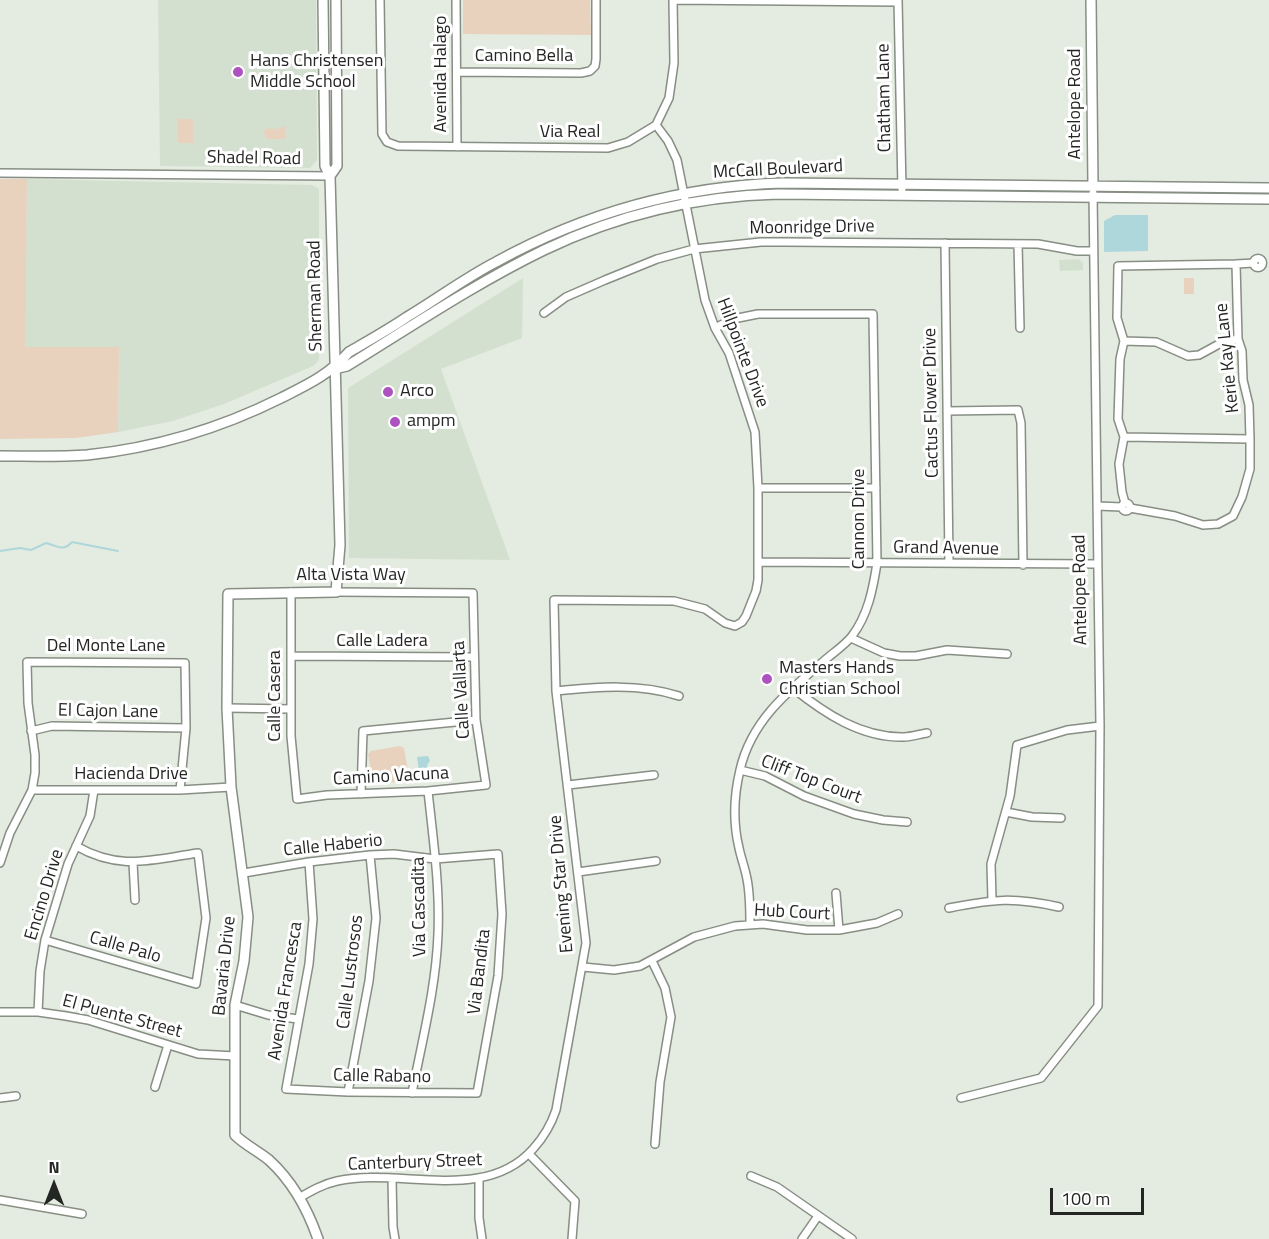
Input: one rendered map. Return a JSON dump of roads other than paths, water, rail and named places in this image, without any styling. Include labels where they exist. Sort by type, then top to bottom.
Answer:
[{"type":"main road","name":"Sherman Road","points":[[323,0],[325,166],[330,176],[340,545],[336,592]]},
{"type":"main road","points":[[330,176],[337,166],[336,0]]},
{"type":"main road","name":"Antelope Road","points":[[1091,0],[1093,186]]},
{"type":"main road","name":"McCall Boulevard","points":[[334,369],[349,352],[514,252],[566,228],[626,207],[683,194],[756,184],[1269,188]]},
{"type":"main road","name":"McCall Boulevard","points":[[0,456],[58,457],[136,447],[189,434],[242,416],[334,369],[347,366],[500,273],[546,249],[616,221],[686,204],[760,194],[1269,199]]},
{"type":"main road","points":[[500,273],[505,264],[552,241],[566,228]]},
{"type":"main road","name":"Alta Vista Way","points":[[228,594],[336,592]]},
{"type":"main road","name":"Bavaria Drive","points":[[228,594],[227,708],[231,787],[248,917],[244,962],[235,1005],[235,1136],[269,1160],[285,1177],[312,1220],[318,1239]]},
{"type":"street","name":"Via Real","points":[[380,0],[382,134],[387,142],[398,146],[608,148],[628,142],[656,126]]},
{"type":"street","name":"Avenida Halago","points":[[456,0],[457,147]]},
{"type":"street","name":"Camino Bella","points":[[457,72],[581,73],[590,71],[595,66],[596,59],[596,0]]},
{"type":"street","points":[[656,126],[672,86],[673,0],[898,1]]},
{"type":"street","name":"Chatham Lane","points":[[898,1],[902,195]]},
{"type":"street","name":"Hillpointe Drive","points":[[554,600],[690,603],[735,626],[746,616],[756,591],[758,488],[755,432],[729,353],[715,328],[705,300],[677,160],[668,141],[656,126]]},
{"type":"street","name":"Shadel Road","points":[[0,173],[330,176]]},
{"type":"street","name":"Antelope Road","points":[[961,1098],[1041,1078],[1098,1006],[1100,726],[1093,186]]},
{"type":"street","name":"Moonridge Drive","points":[[544,313],[566,297],[605,280],[657,259],[694,249],[778,242],[1038,244],[1070,250],[1094,251]]},
{"type":"street","name":"Cactus Flower Drive","points":[[945,243],[949,563]]},
{"type":"street","points":[[1018,244],[1020,328]]},
{"type":"street","points":[[1126,506],[1119,464],[1124,438],[1118,419],[1120,359],[1124,341],[1117,318],[1118,266],[1254,263],[1258,267],[1266,263]]},
{"type":"street","name":"Kerie Kay Lane","points":[[1097,507],[1126,506],[1175,516],[1203,525],[1218,524],[1233,516],[1242,497],[1250,469],[1249,405],[1243,380],[1242,351],[1238,339],[1236,264]]},
{"type":"street","name":"Cannon Drive","points":[[715,328],[733,319],[758,314],[873,314],[877,563],[868,605],[851,638],[771,709],[754,734],[740,770],[735,822],[738,847],[747,877],[750,924]]},
{"type":"street","points":[[1124,341],[1156,342],[1188,356],[1199,355],[1221,343],[1238,339]]},
{"type":"street","points":[[947,411],[1018,410],[1022,423],[1023,565]]},
{"type":"street","points":[[1124,438],[1250,439]]},
{"type":"street","points":[[758,488],[876,488]]},
{"type":"street","name":"Grand Avenue","points":[[758,562],[1097,564]]},
{"type":"street","name":"Calle Casera","points":[[291,592],[292,756],[297,800]]},
{"type":"street","name":"Alta Vista Way","points":[[336,592],[473,593]]},
{"type":"street","name":"Calle Vallarta","points":[[473,593],[476,720],[486,785]]},
{"type":"street","name":"Evening Star Drive","points":[[529,1154],[547,1132],[553,1120],[586,943],[556,690],[554,600]]},
{"type":"street","points":[[851,638],[884,653],[900,656],[916,657],[947,650],[1007,654]]},
{"type":"street","name":"Calle Ladera","points":[[291,656],[473,657]]},
{"type":"street","name":"Del Monte Lane","points":[[31,731],[27,662],[185,663],[186,728]]},
{"type":"street","points":[[556,690],[593,687],[642,688],[679,696]]},
{"type":"street","points":[[793,688],[826,713],[844,723],[905,738],[927,733]]},
{"type":"street","points":[[227,708],[291,709]]},
{"type":"street","points":[[361,794],[363,731],[476,720]]},
{"type":"street","name":"El Cajon Lane","points":[[31,731],[52,726],[186,728]]},
{"type":"street","points":[[992,900],[991,864],[1014,777],[1017,745],[1067,730],[1100,726]]},
{"type":"street","points":[[180,790],[186,728]]},
{"type":"street","points":[[0,863],[10,833],[32,790],[35,755],[31,731]]},
{"type":"street","name":"Cliff Top Court","points":[[740,770],[765,776],[804,796],[854,814],[908,822]]},
{"type":"street","points":[[568,785],[654,775]]},
{"type":"street","name":"Camino Vacuna","points":[[297,800],[327,795],[428,791],[486,785]]},
{"type":"street","name":"Hacienda Drive","points":[[32,790],[180,790],[231,787]]},
{"type":"street","name":"Encino Drive","points":[[38,1012],[40,971],[45,940],[68,864],[90,816],[94,790]]},
{"type":"street","name":"Via Cascadita","points":[[412,1093],[435,975],[438,932],[435,859],[428,791]]},
{"type":"street","points":[[1006,812],[1032,817],[1061,818]]},
{"type":"street","points":[[76,846],[112,861],[133,862],[135,900]]},
{"type":"street","name":"Calle Palo","points":[[45,940],[196,984],[206,918],[198,853],[133,862]]},
{"type":"street","name":"Calle Haberio","points":[[244,873],[370,855],[394,854],[435,859],[498,854]]},
{"type":"street","name":"Via Bandita","points":[[477,1093],[498,976],[502,914],[498,854]]},
{"type":"street","name":"Calle Lustrosos","points":[[348,1092],[369,981],[376,918],[370,855]]},
{"type":"street","points":[[578,872],[656,861]]},
{"type":"street","name":"Avenida Francesca","points":[[286,1089],[309,964],[313,919],[309,862]]},
{"type":"street","points":[[836,893],[839,930]]},
{"type":"street","points":[[949,908],[992,900],[1028,900],[1059,907]]},
{"type":"street","name":"Hub Court","points":[[583,967],[607,970],[626,969],[652,961],[694,937],[717,929],[750,924],[824,931],[839,930],[877,923],[898,914]]},
{"type":"street","points":[[652,961],[665,988],[670,1003],[671,1017],[660,1082],[655,1144]]},
{"type":"street","points":[[235,1005],[268,1016],[298,1019]]},
{"type":"street","name":"El Puente Street","points":[[0,1012],[38,1012],[88,1020],[198,1054],[235,1056]]},
{"type":"street","points":[[156,1087],[168,1045]]},
{"type":"street","name":"Calle Rabano","points":[[286,1089],[477,1093]]},
{"type":"street","points":[[0,1098],[16,1096]]},
{"type":"street","points":[[529,1154],[575,1201],[572,1239]]},
{"type":"street","name":"Canterbury Street","points":[[299,1198],[321,1186],[349,1179],[479,1179],[508,1169],[529,1154]]},
{"type":"street","points":[[752,1176],[777,1187],[852,1239]]},
{"type":"street","points":[[392,1179],[395,1239]]},
{"type":"street","points":[[479,1179],[479,1218],[482,1239]]},
{"type":"street","points":[[0,1200],[82,1214]]},
{"type":"street","points":[[802,1239],[818,1215]]},
{"type":"water","points":[[1115,215],[1148,215],[1148,251],[1104,252],[1104,221]]},
{"type":"water","points":[[428,756],[430,761],[427,765],[430,778],[420,779],[417,757]]},
{"type":"waterway","points":[[0,551],[20,548],[31,550],[46,543],[63,548],[72,542],[118,551]]},
{"type":"place","name":"Hans Christensen Middle School","points":[[238,72]]},
{"type":"place","name":"Arco","points":[[388,392]]},
{"type":"place","name":"ampm","points":[[395,422]]},
{"type":"place","name":"Masters Hands Christian School","points":[[767,679]]}]
